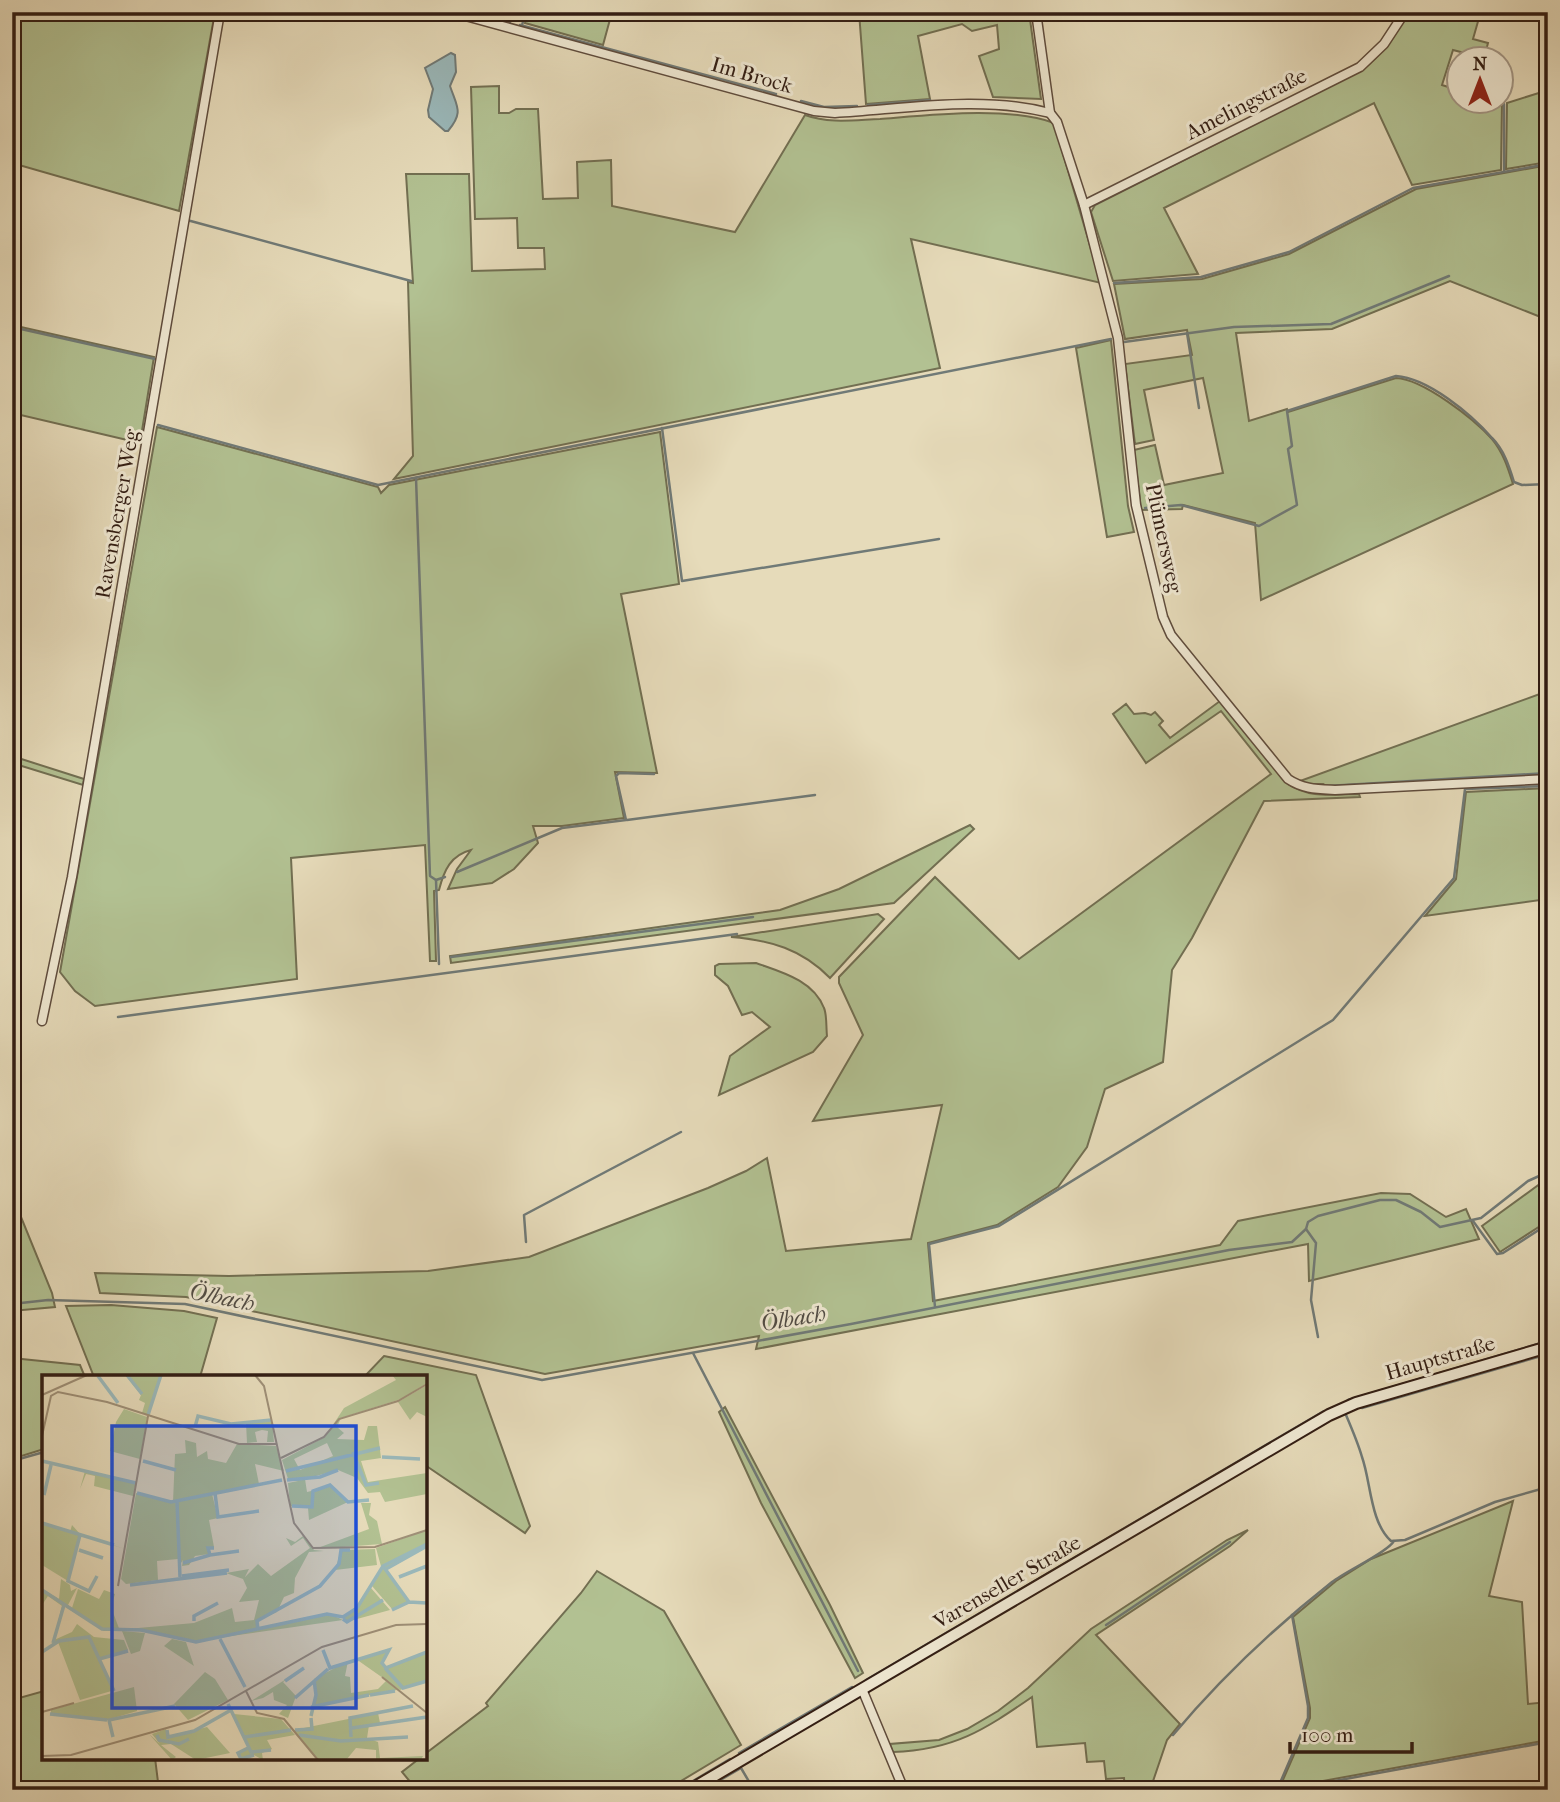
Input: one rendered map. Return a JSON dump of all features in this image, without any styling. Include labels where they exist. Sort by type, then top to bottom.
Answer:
[{"type":"main road","name":"Hauptstraße","points":[[1344,1408],[1548,1347]]},
{"type":"main road","name":"Varenseller Straße","points":[[690,1790],[1344,1408]]},
{"type":"street","name":"Ravensberger Weg","points":[[41,1020],[74,863],[220,12]]},
{"type":"street","name":"Im Brock","points":[[451,12],[814,111],[835,113],[981,104],[1009,105],[1050,113]]},
{"type":"street","name":"Plümersweg","points":[[1036,12],[1050,113],[1057,122],[1084,205],[1118,338],[1136,505],[1163,617],[1171,635],[1288,779],[1297,785],[1335,790],[1548,779]]},
{"type":"street","name":"Amelingstraße","points":[[1084,205],[1360,67],[1384,44],[1405,12]]},
{"type":"street","points":[[862,1689],[904,1790]]},
{"type":"green space","points":[[18,12],[215,12],[179,211],[12,163],[12,38]]},
{"type":"green space","points":[[528,12],[612,12],[603,45],[525,23]]},
{"type":"green space","points":[[859,12],[1029,12],[1041,99],[993,97],[979,56],[999,49],[997,25],[972,31],[962,24],[918,36],[930,99],[866,104]]},
{"type":"green space","points":[[1409,12],[1452,12],[1461,20],[1469,15],[1479,18],[1473,39],[1488,43],[1487,46],[1444,46],[1444,116],[1502,116],[1501,170],[1412,185],[1374,103],[1164,208],[1198,274],[1113,281],[1091,212],[1095,205],[1362,70],[1394,36]]},
{"type":"green space","points":[[499,86],[499,113],[509,113],[516,109],[538,109],[543,199],[578,198],[577,162],[611,160],[612,206],[735,232],[805,115],[842,121],[992,113],[1054,123],[1101,283],[911,239],[940,368],[394,479],[413,456],[408,282],[413,283],[406,174],[469,174],[472,271],[545,269],[544,248],[518,248],[517,218],[475,219],[471,87]]},
{"type":"green space","points":[[1548,90],[1548,162],[1506,169],[1507,116],[1514,116],[1514,101]]},
{"type":"green space","points":[[1543,166],[1548,178],[1548,320],[1450,281],[1332,329],[1236,333],[1249,421],[1287,409],[1288,412],[1396,378],[1407,380],[1447,401],[1484,431],[1499,449],[1513,484],[1261,600],[1255,523],[1183,505],[1182,509],[1141,510],[1134,450],[1155,445],[1164,485],[1223,473],[1203,378],[1144,390],[1154,440],[1135,444],[1125,364],[1192,355],[1187,330],[1125,339],[1114,284],[1202,279],[1289,254],[1416,189]]},
{"type":"green space","points":[[12,325],[154,357],[140,443],[12,413]]},
{"type":"green space","points":[[1111,340],[1128,506],[1134,532],[1107,537],[1076,348]]},
{"type":"green space","points":[[157,427],[378,487],[381,493],[389,485],[660,432],[679,584],[621,594],[657,773],[615,772],[624,818],[562,826],[533,826],[538,843],[514,869],[492,883],[448,889],[457,869],[471,850],[458,856],[446,870],[439,890],[434,891],[436,961],[430,961],[425,845],[291,858],[297,979],[95,1006],[75,991],[60,972]]},
{"type":"green space","points":[[1548,691],[1548,776],[1318,787],[1322,784],[1300,781]]},
{"type":"green space","points":[[1220,701],[1288,784],[1313,794],[1359,794],[1360,797],[1264,801],[1192,938],[1172,970],[1163,1062],[1105,1089],[1087,1147],[1058,1187],[997,1225],[928,1243],[933,1301],[1220,1245],[1238,1221],[1381,1193],[1410,1194],[1446,1217],[1466,1209],[1479,1239],[1309,1281],[1308,1244],[756,1349],[759,1336],[545,1374],[186,1297],[100,1293],[95,1273],[229,1276],[428,1271],[529,1257],[708,1188],[767,1158],[786,1251],[911,1239],[942,1105],[813,1121],[863,1035],[839,983],[839,977],[935,877],[1019,959],[1271,774],[1221,711],[1146,763],[1113,714],[1126,704],[1134,714],[1151,715],[1155,712],[1163,721],[1159,725],[1170,738]]},
{"type":"green space","points":[[12,756],[84,779],[83,785],[12,763]]},
{"type":"green space","points":[[1548,788],[1548,899],[1425,916],[1456,879],[1466,792]]},
{"type":"green space","points":[[970,825],[974,829],[894,903],[451,963],[450,956],[780,910],[839,889]]},
{"type":"green space","points":[[878,914],[884,919],[830,978],[808,960],[785,948],[731,937]]},
{"type":"green space","points":[[756,963],[795,978],[812,990],[825,1011],[827,1036],[813,1052],[719,1095],[730,1056],[770,1027],[752,1012],[742,1015],[728,986],[715,975],[715,966]]},
{"type":"green space","points":[[1548,1178],[1548,1221],[1500,1252],[1482,1226]]},
{"type":"green space","points":[[12,1195],[52,1293],[55,1307],[12,1311]]},
{"type":"green space","points":[[111,1305],[184,1311],[217,1318],[201,1375],[93,1375],[66,1306]]},
{"type":"green space","points":[[384,1356],[476,1375],[530,1526],[525,1533],[427,1466],[427,1375],[366,1375]]},
{"type":"green space","points":[[12,1358],[80,1365],[84,1375],[42,1375],[42,1450],[12,1459]]},
{"type":"green space","points":[[725,1407],[863,1673],[855,1678],[761,1503],[719,1412]]},
{"type":"green space","points":[[1513,1501],[1489,1596],[1522,1602],[1528,1704],[1548,1702],[1548,1740],[1279,1789],[1310,1718],[1293,1617],[1336,1581],[1371,1559]]},
{"type":"green space","points":[[1248,1530],[1230,1546],[1096,1635],[1180,1724],[1167,1740],[1150,1790],[1125,1790],[1124,1778],[1106,1779],[1104,1761],[1087,1762],[1085,1743],[1037,1747],[1032,1697],[967,1736],[934,1747],[893,1752],[890,1744],[939,1740],[967,1729],[998,1711],[1028,1688],[1091,1629],[1227,1540]]},
{"type":"green space","points":[[597,1571],[664,1611],[741,1745],[666,1790],[417,1790],[402,1772],[417,1760],[427,1760],[427,1752],[488,1706],[486,1703]]},
{"type":"green space","points":[[42,1692],[42,1760],[155,1760],[159,1790],[12,1790],[12,1700]]},
{"type":"water","points":[[451,53],[455,55],[456,72],[450,86],[458,114],[448,131],[445,131],[429,117],[433,89],[425,68]]},
{"type":"waterway","points":[[474,12],[510,22]]},
{"type":"waterway","points":[[522,25],[526,12]]},
{"type":"waterway","points":[[520,25],[776,94]]},
{"type":"waterway","points":[[868,105],[930,100]]},
{"type":"waterway","points":[[801,101],[824,107],[857,106]]},
{"type":"waterway","points":[[1504,116],[1504,171]]},
{"type":"waterway","points":[[1114,283],[1201,277],[1289,252],[1413,188],[1548,164]]},
{"type":"waterway","points":[[187,220],[411,281]]},
{"type":"waterway","points":[[1124,342],[1234,327],[1331,324],[1449,276]]},
{"type":"waterway","points":[[12,327],[155,359]]},
{"type":"waterway","points":[[1187,333],[1199,408]]},
{"type":"waterway","points":[[158,425],[378,485],[1111,339]]},
{"type":"waterway","points":[[1145,508],[1181,505],[1259,526],[1297,505],[1288,449],[1292,446],[1287,411],[1396,376],[1422,383],[1435,390],[1473,418],[1500,448],[1514,482],[1522,485],[1548,484]]},
{"type":"waterway","points":[[662,428],[682,581],[939,539]]},
{"type":"waterway","points":[[416,478],[430,876],[436,880],[439,964]]},
{"type":"waterway","points":[[457,872],[562,828],[626,820],[616,776],[619,773],[654,774]]},
{"type":"waterway","points":[[1327,786],[1548,773]]},
{"type":"waterway","points":[[935,1307],[929,1244],[999,1226],[1333,1020],[1454,878],[1465,789],[1548,786]]},
{"type":"waterway","points":[[627,820],[815,795]]},
{"type":"waterway","points":[[436,880],[445,877]]},
{"type":"waterway","points":[[451,957],[753,917]]},
{"type":"waterway","points":[[118,1017],[737,934]]},
{"type":"waterway","points":[[526,1242],[524,1215],[681,1132]]},
{"type":"waterway","name":"Ölbach","points":[[12,1304],[48,1300],[185,1304],[542,1380],[851,1324],[1229,1250],[1292,1242],[1306,1229],[1308,1222],[1318,1216],[1380,1200],[1396,1200],[1421,1212],[1440,1227],[1481,1218],[1528,1181],[1548,1172]]},
{"type":"waterway","points":[[1473,1221],[1497,1254],[1503,1253],[1548,1224]]},
{"type":"waterway","points":[[1306,1229],[1316,1243],[1311,1300],[1318,1337]]},
{"type":"waterway","points":[[1348,1400],[1548,1341]]},
{"type":"waterway","points":[[693,1353],[858,1671]]},
{"type":"waterway","points":[[1362,1408],[1548,1354]]},
{"type":"waterway","points":[[866,1680],[1324,1411]]},
{"type":"waterway","points":[[1346,1415],[1365,1467],[1375,1513],[1384,1533],[1391,1541],[1405,1540],[1495,1502],[1548,1487]]},
{"type":"waterway","points":[[12,1461],[42,1453]]},
{"type":"waterway","points":[[1173,1735],[1229,1674],[1290,1617],[1332,1582],[1394,1541]]},
{"type":"waterway","points":[[1106,1625],[1230,1542]]},
{"type":"waterway","points":[[1277,1790],[1308,1718],[1292,1615]]},
{"type":"waterway","points":[[12,1680],[18,1692]]},
{"type":"waterway","points":[[739,1753],[852,1687]]},
{"type":"waterway","points":[[1285,1790],[1548,1742]]},
{"type":"waterway","points":[[678,1790],[730,1759]]},
{"type":"waterway","points":[[703,1790],[741,1768],[754,1790]]},
{"type":"waterway","points":[[355,1790],[402,1784]]}]
